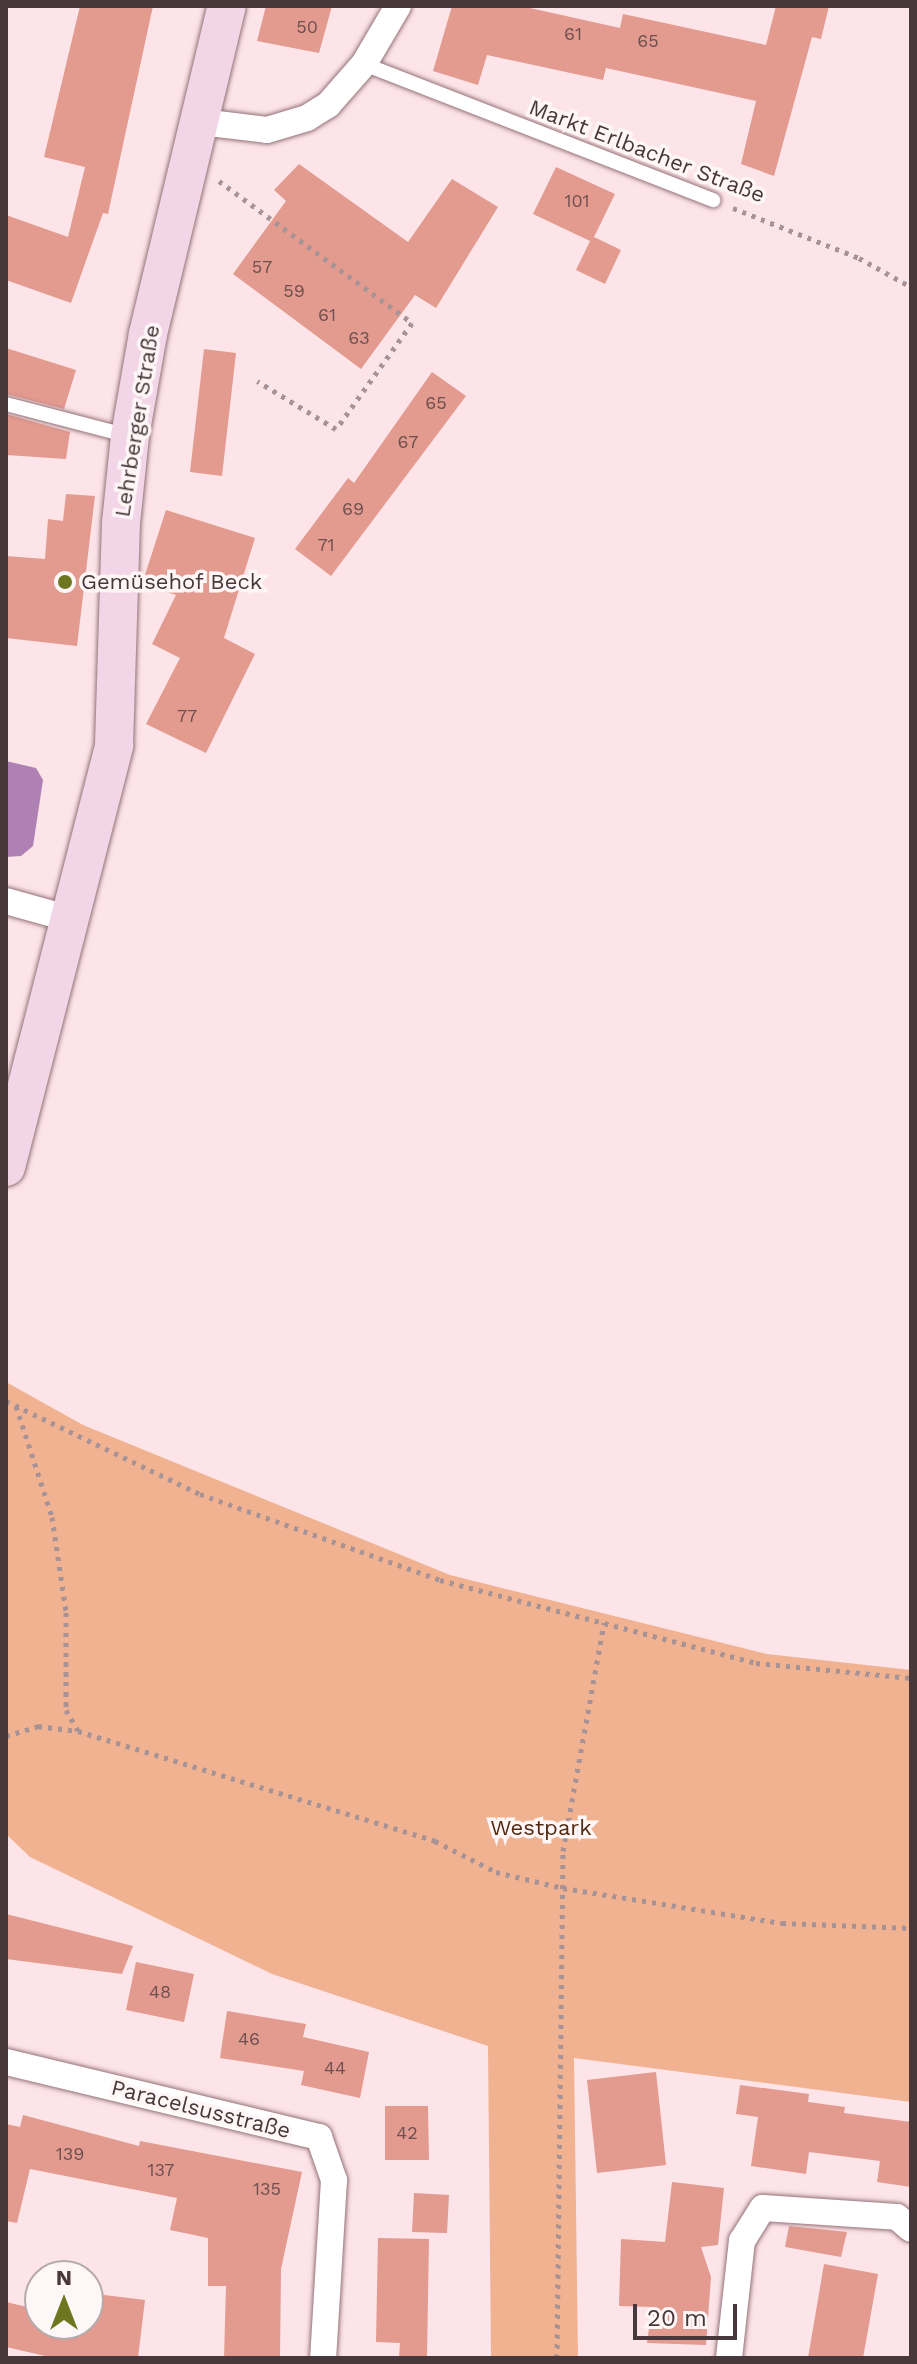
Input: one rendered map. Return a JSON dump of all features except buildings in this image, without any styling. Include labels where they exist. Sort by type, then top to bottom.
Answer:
[{"type":"street","name":"Lehrberger Straße","points":[[6,1167],[116,728],[121,523],[130,436],[227,6]]},
{"type":"street","points":[[201,122],[246,130],[287,126],[328,105],[364,64],[398,6]]},
{"type":"street","points":[[6,901],[70,919]]},
{"type":"street","name":"Paracelsusstraße","points":[[6,2062],[319,2137],[334,2180],[323,2358]]},
{"type":"street","points":[[729,2358],[742,2241],[763,2208],[897,2217],[911,2229]]},
{"type":"lane","name":"Markt Erlbacher Straße","points":[[364,64],[713,200]]},
{"type":"lane","points":[[6,404],[130,436]]},
{"type":"path","points":[[187,174],[220,181],[412,323],[336,429],[257,381]]},
{"type":"path","name":"Markt Erlbacher Straße","points":[[713,200],[859,258],[911,287]]},
{"type":"path","points":[[6,1401],[200,1494],[440,1580],[756,1663],[911,1678]]},
{"type":"path","points":[[16,1406],[52,1517],[66,1612],[66,1710],[78,1731]]},
{"type":"path","points":[[557,2358],[563,1851],[604,1623]]},
{"type":"path","points":[[6,1736],[38,1726],[78,1731],[435,1841],[496,1872],[563,1888],[782,1923],[911,1928]]},
{"type":"green space","name":"Westpark","points":[[6,1382],[83,1425],[450,1575],[767,1654],[911,1670],[911,2102],[574,2058],[578,2358],[491,2358],[488,2046],[272,1974],[30,1857],[6,1834]]},
{"type":"shaded area","points":[[6,761],[36,768],[43,780],[33,846],[21,856],[6,857]]},
{"type":"place","name":"Gemüsehof Beck","points":[[65,582]]}]
